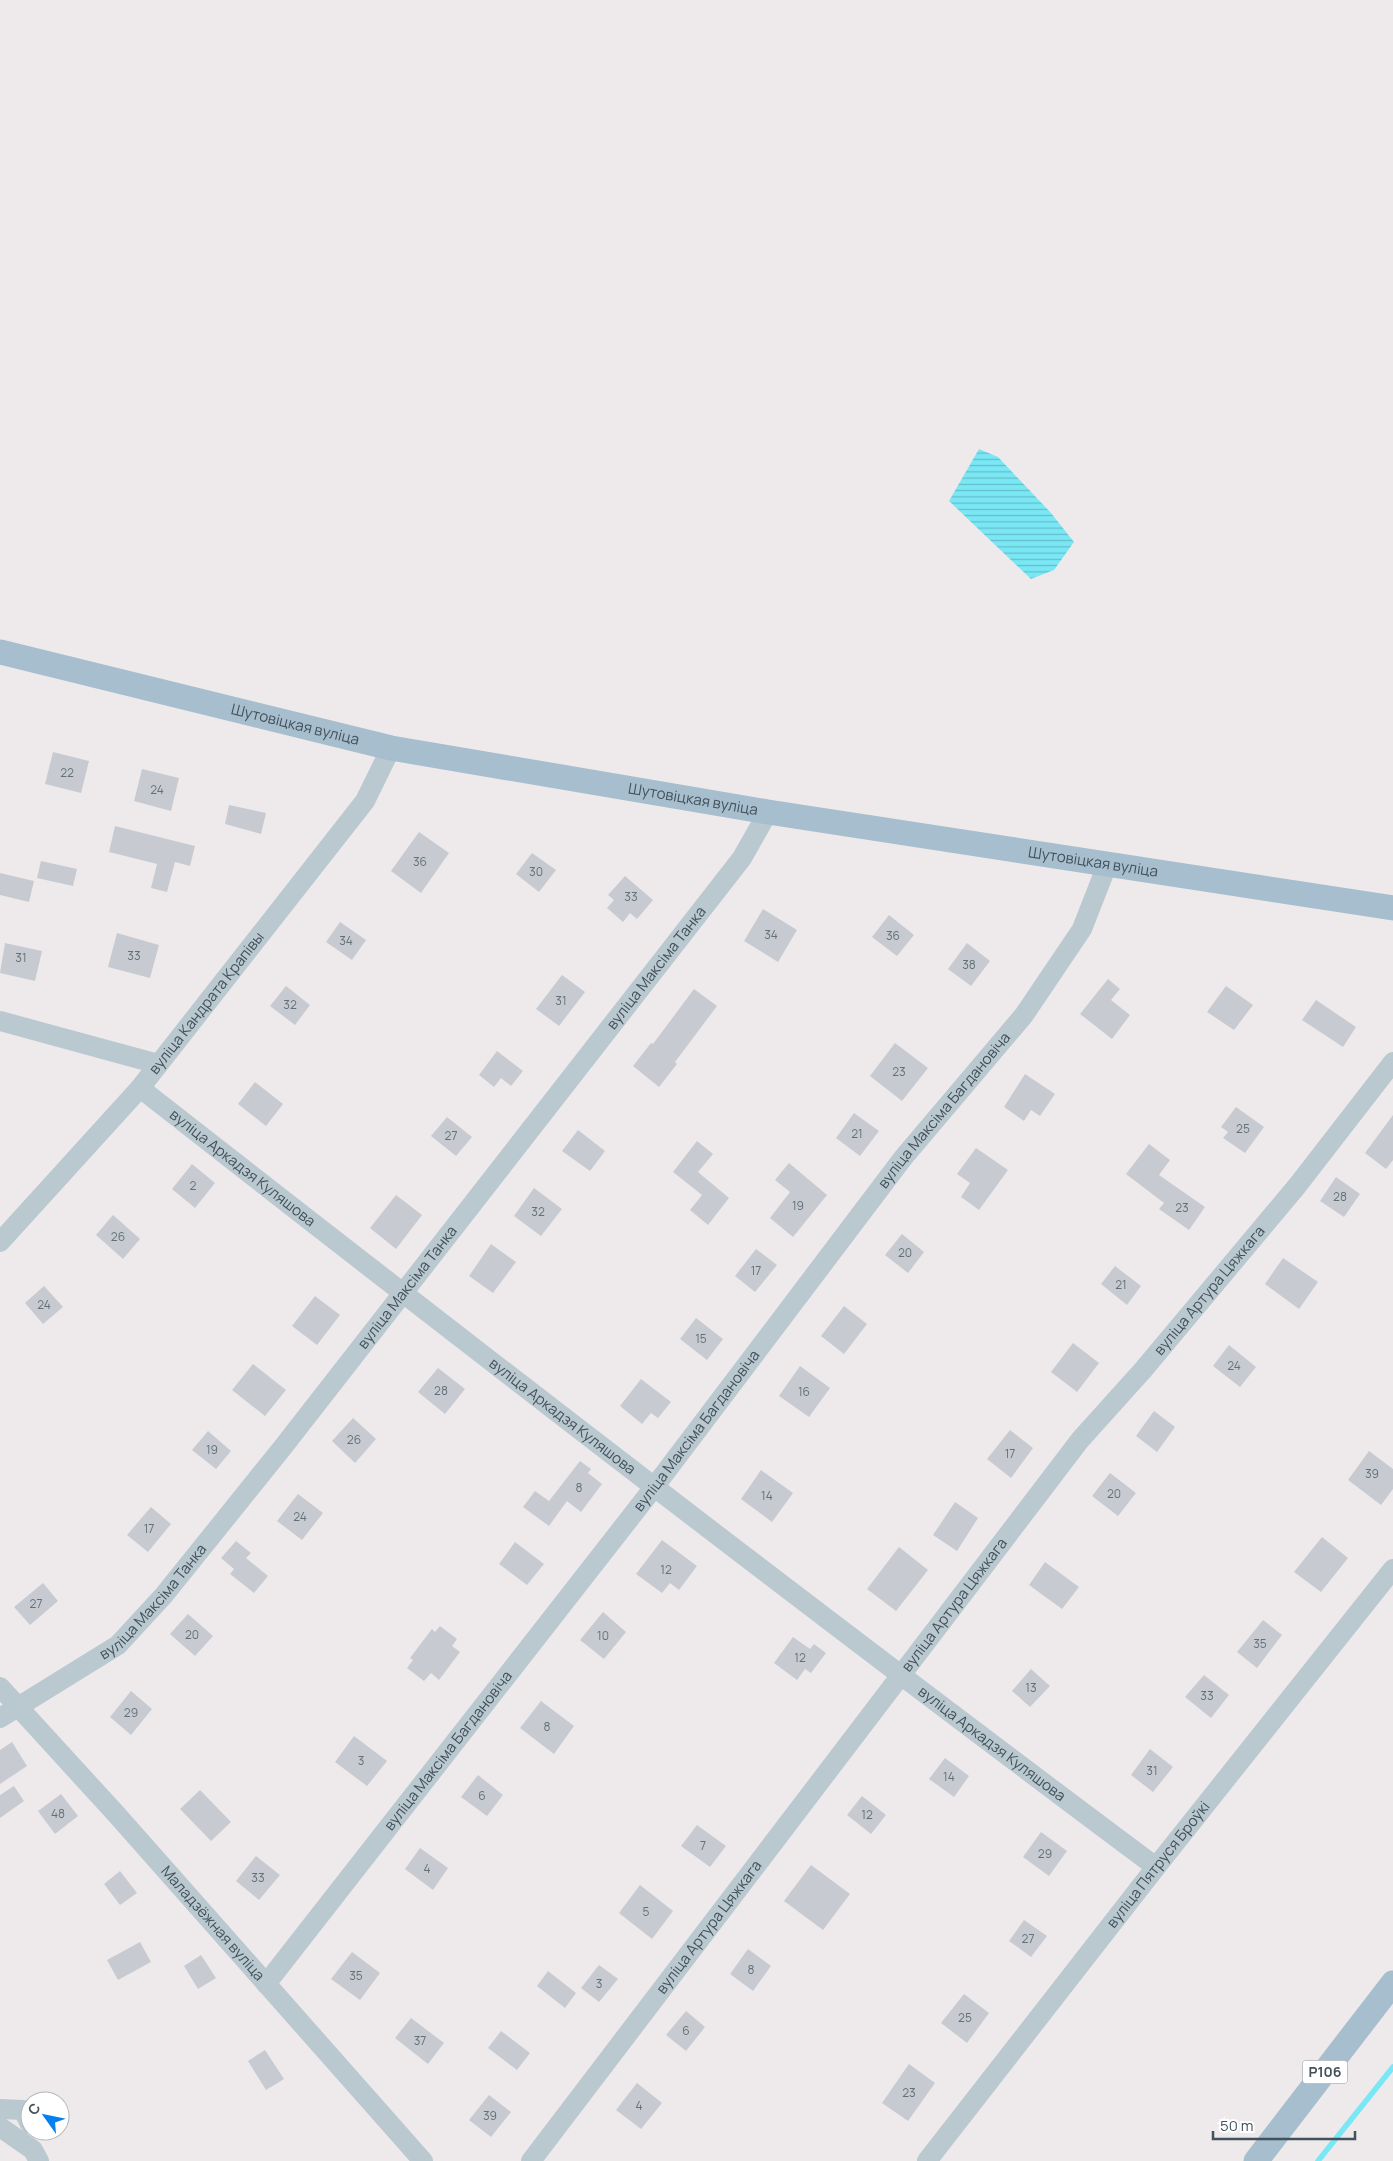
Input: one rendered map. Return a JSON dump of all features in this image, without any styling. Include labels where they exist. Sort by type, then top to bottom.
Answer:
[{"type":"main road","name":"Шутовіцкая вуліца","points":[[0,652],[391,748],[768,812],[1393,908]]},
{"type":"main road","name":"Р106","points":[[1256,2161],[1393,1983]]},
{"type":"street","name":"вуліца Кандрата Крапівы","points":[[0,1242],[140,1088],[365,801],[391,748]]},
{"type":"street","name":"вуліца Максіма Танка","points":[[8,1712],[118,1645],[164,1595],[403,1294],[742,858],[768,812]]},
{"type":"street","name":"вуліца Максіма Багдановіча","points":[[266,1984],[655,1486],[903,1158],[1024,1015],[1082,929],[1107,865]]},
{"type":"street","points":[[0,1021],[158,1064]]},
{"type":"street","name":"вуліца Артура Цяжкага","points":[[532,2161],[902,1677],[1080,1440],[1143,1370],[1296,1186],[1393,1062]]},
{"type":"street","name":"вуліца Аркадзя Куляшова","points":[[140,1088],[403,1294],[902,1677],[1156,1867]]},
{"type":"street","name":"вуліца Пятруся Броўкі","points":[[927,2161],[1156,1867],[1393,1569]]},
{"type":"street","name":"Маладзёжная вуліца","points":[[0,1687],[8,1712],[117,1815],[423,2161]]},
{"type":"street","points":[[0,2109],[20,2110]]},
{"type":"street","points":[[0,2127],[34,2148]]},
{"type":"water","points":[[979,449],[998,457],[1051,513],[1074,542],[1054,570],[1031,579],[949,501]]},
{"type":"building","points":[[53,752],[89,761],[81,793],[45,784]]},
{"type":"building","points":[[142,769],[179,778],[171,811],[134,801]]},
{"type":"building","points":[[229,805],[266,813],[261,834],[225,824]]},
{"type":"building","points":[[115,826],[195,846],[190,866],[175,862],[167,892],[151,888],[157,864],[109,852]]},
{"type":"building","points":[[419,832],[449,853],[421,893],[391,871]]},
{"type":"building","points":[[532,853],[556,870],[539,892],[516,874]]},
{"type":"building","points":[[41,861],[77,869],[73,886],[37,878]]},
{"type":"building","points":[[0,873],[34,881],[29,902],[0,895]]},
{"type":"building","points":[[625,876],[653,900],[637,919],[630,913],[623,922],[607,908],[614,900],[608,895]]},
{"type":"building","points":[[763,909],[797,930],[778,962],[744,941]]},
{"type":"building","points":[[889,915],[914,935],[897,956],[872,937]]},
{"type":"building","points":[[340,922],[366,940],[352,960],[326,942]]},
{"type":"building","points":[[117,933],[159,945],[150,978],[108,967]]},
{"type":"building","points":[[5,943],[42,951],[35,981],[0,973]]},
{"type":"building","points":[[967,943],[990,961],[971,986],[948,969]]},
{"type":"building","points":[[562,975],[585,992],[559,1026],[536,1009]]},
{"type":"building","points":[[1108,979],[1120,989],[1111,1000],[1130,1015],[1112,1039],[1080,1014]]},
{"type":"building","points":[[286,986],[310,1005],[295,1025],[270,1006]]},
{"type":"building","points":[[1226,986],[1253,1005],[1234,1030],[1207,1012]]},
{"type":"building","points":[[694,989],[717,1006],[675,1062],[677,1064],[659,1087],[633,1066],[651,1043],[653,1044]]},
{"type":"building","points":[[1316,1000],[1356,1027],[1343,1047],[1302,1020]]},
{"type":"building","points":[[895,1043],[928,1068],[902,1101],[870,1076]]},
{"type":"building","points":[[497,1051],[523,1071],[511,1086],[501,1078],[494,1087],[479,1075]]},
{"type":"building","points":[[1025,1074],[1055,1094],[1040,1116],[1031,1110],[1024,1121],[1004,1107]]},
{"type":"building","points":[[255,1082],[283,1104],[266,1126],[238,1104]]},
{"type":"building","points":[[1236,1107],[1264,1127],[1245,1153],[1223,1138],[1228,1132],[1221,1127]]},
{"type":"building","points":[[854,1113],[879,1131],[860,1156],[836,1138]]},
{"type":"building","points":[[1393,1115],[1393,1160],[1386,1169],[1365,1153]]},
{"type":"building","points":[[447,1117],[472,1137],[456,1156],[431,1136]]},
{"type":"building","points":[[578,1130],[605,1151],[590,1171],[562,1151]]},
{"type":"building","points":[[697,1141],[713,1154],[698,1172],[729,1198],[708,1225],[690,1210],[702,1195],[673,1172]]},
{"type":"building","points":[[1149,1144],[1170,1160],[1159,1175],[1205,1207],[1189,1230],[1159,1209],[1164,1203],[1126,1174]]},
{"type":"building","points":[[976,1148],[1008,1170],[979,1210],[961,1197],[970,1183],[957,1174]]},
{"type":"building","points":[[789,1163],[827,1195],[793,1237],[770,1218],[790,1192],[775,1180]]},
{"type":"building","points":[[192,1164],[215,1183],[195,1208],[172,1189]]},
{"type":"building","points":[[1336,1177],[1360,1194],[1344,1217],[1320,1201]]},
{"type":"building","points":[[534,1188],[562,1209],[541,1236],[514,1216]]},
{"type":"building","points":[[396,1195],[422,1215],[396,1249],[370,1228]]},
{"type":"building","points":[[113,1215],[140,1239],[123,1259],[96,1235]]},
{"type":"building","points":[[902,1234],[924,1252],[908,1273],[885,1255]]},
{"type":"building","points":[[491,1244],[516,1262],[493,1293],[469,1276]]},
{"type":"building","points":[[756,1249],[777,1265],[755,1292],[735,1276]]},
{"type":"building","points":[[1283,1258],[1318,1282],[1299,1309],[1265,1284]]},
{"type":"building","points":[[1115,1266],[1141,1286],[1127,1305],[1101,1284]]},
{"type":"building","points":[[44,1286],[63,1307],[43,1324],[25,1303]]},
{"type":"building","points":[[315,1296],[340,1315],[317,1345],[292,1326]]},
{"type":"building","points":[[844,1306],[867,1324],[844,1354],[821,1336]]},
{"type":"building","points":[[696,1318],[723,1339],[707,1360],[680,1339]]},
{"type":"building","points":[[1073,1343],[1099,1363],[1077,1392],[1051,1372]]},
{"type":"building","points":[[1229,1345],[1256,1367],[1240,1387],[1213,1366]]},
{"type":"building","points":[[253,1364],[286,1390],[265,1416],[232,1390]]},
{"type":"building","points":[[800,1366],[830,1388],[809,1417],[779,1396]]},
{"type":"building","points":[[438,1368],[465,1389],[445,1414],[418,1392]]},
{"type":"building","points":[[641,1379],[671,1402],[658,1418],[651,1413],[642,1424],[620,1406]]},
{"type":"building","points":[[1154,1411],[1175,1427],[1157,1452],[1136,1436]]},
{"type":"building","points":[[353,1418],[376,1439],[355,1463],[332,1441]]},
{"type":"building","points":[[1010,1430],[1033,1448],[1011,1478],[987,1459]]},
{"type":"building","points":[[208,1431],[231,1451],[216,1469],[192,1450]]},
{"type":"building","points":[[1369,1451],[1393,1469],[1393,1489],[1381,1505],[1348,1480]]},
{"type":"building","points":[[580,1461],[591,1469],[588,1473],[602,1484],[581,1512],[567,1501],[549,1526],[523,1507],[535,1491],[549,1501]]},
{"type":"building","points":[[761,1470],[793,1493],[772,1522],[741,1499]]},
{"type":"building","points":[[1110,1473],[1136,1493],[1118,1516],[1092,1496]]},
{"type":"building","points":[[298,1494],[323,1513],[302,1540],[277,1521]]},
{"type":"building","points":[[955,1502],[978,1518],[957,1551],[933,1535]]},
{"type":"building","points":[[151,1507],[171,1524],[148,1552],[127,1535]]},
{"type":"building","points":[[1322,1537],[1348,1558],[1321,1592],[1294,1572]]},
{"type":"building","points":[[662,1540],[697,1566],[679,1590],[670,1583],[662,1593],[636,1574]]},
{"type":"building","points":[[236,1541],[251,1553],[246,1558],[268,1576],[254,1593],[230,1574],[234,1569],[221,1558]]},
{"type":"building","points":[[515,1542],[544,1564],[527,1585],[499,1564]]},
{"type":"building","points":[[899,1547],[928,1570],[896,1611],[867,1589]]},
{"type":"building","points":[[1045,1562],[1079,1587],[1062,1609],[1029,1585]]},
{"type":"building","points":[[43,1583],[58,1601],[30,1625],[14,1607]]},
{"type":"building","points":[[603,1612],[626,1632],[604,1659],[580,1640]]},
{"type":"building","points":[[188,1614],[213,1636],[195,1656],[170,1634]]},
{"type":"building","points":[[1263,1620],[1282,1635],[1257,1668],[1237,1652]]},
{"type":"building","points":[[440,1626],[457,1639],[452,1646],[460,1652],[439,1680],[431,1673],[424,1681],[407,1668],[413,1660],[410,1658],[432,1629],[435,1632]]},
{"type":"building","points":[[793,1637],[810,1649],[814,1644],[826,1653],[811,1673],[805,1669],[797,1680],[774,1663]]},
{"type":"building","points":[[1031,1669],[1050,1686],[1030,1707],[1012,1691]]},
{"type":"building","points":[[1204,1675],[1229,1695],[1211,1718],[1185,1697]]},
{"type":"building","points":[[131,1691],[152,1709],[131,1735],[110,1717]]},
{"type":"building","points":[[541,1701],[574,1726],[554,1754],[520,1728]]},
{"type":"building","points":[[354,1736],[387,1761],[367,1786],[335,1762]]},
{"type":"building","points":[[12,1742],[27,1766],[0,1784],[0,1750]]},
{"type":"building","points":[[1150,1749],[1173,1767],[1153,1792],[1131,1775]]},
{"type":"building","points":[[945,1758],[969,1776],[954,1797],[929,1779]]},
{"type":"building","points":[[478,1775],[503,1795],[487,1816],[461,1797]]},
{"type":"building","points":[[14,1786],[24,1801],[0,1818],[0,1795]]},
{"type":"building","points":[[200,1790],[231,1822],[211,1841],[180,1809]]},
{"type":"building","points":[[61,1794],[78,1816],[55,1834],[38,1811]]},
{"type":"building","points":[[862,1796],[886,1815],[871,1834],[847,1815]]},
{"type":"building","points":[[697,1825],[726,1846],[710,1867],[681,1846]]},
{"type":"building","points":[[1041,1832],[1067,1851],[1049,1876],[1023,1857]]},
{"type":"building","points":[[420,1848],[448,1868],[433,1890],[405,1869]]},
{"type":"building","points":[[256,1856],[280,1875],[259,1900],[236,1881]]},
{"type":"building","points":[[811,1865],[850,1894],[823,1930],[784,1901]]},
{"type":"building","points":[[120,1871],[137,1893],[120,1905],[104,1884]]},
{"type":"building","points":[[640,1885],[673,1911],[652,1939],[619,1913]]},
{"type":"building","points":[[1024,1920],[1047,1936],[1031,1957],[1009,1941]]},
{"type":"building","points":[[140,1942],[151,1962],[118,1980],[107,1960]]},
{"type":"building","points":[[748,1949],[771,1966],[753,1991],[730,1974]]},
{"type":"building","points":[[352,1952],[380,1973],[360,2000],[331,1979]]},
{"type":"building","points":[[201,1955],[216,1978],[198,1989],[184,1966]]},
{"type":"building","points":[[599,1965],[618,1979],[599,2002],[581,1988]]},
{"type":"building","points":[[548,1971],[576,1993],[565,2008],[537,1986]]},
{"type":"building","points":[[964,1994],[989,2013],[967,2043],[941,2023]]},
{"type":"building","points":[[686,2011],[705,2027],[686,2051],[666,2035]]},
{"type":"building","points":[[411,2018],[444,2043],[428,2064],[395,2038]]},
{"type":"building","points":[[501,2031],[530,2053],[517,2070],[488,2048]]},
{"type":"building","points":[[265,2050],[284,2079],[266,2090],[248,2061]]},
{"type":"building","points":[[909,2064],[935,2083],[908,2121],[882,2103]]},
{"type":"building","points":[[637,2083],[662,2103],[641,2129],[616,2110]]},
{"type":"building","points":[[489,2095],[511,2112],[491,2137],[469,2120]]},
{"type":"waterway","points":[[1318,2161],[1393,2067]]}]
